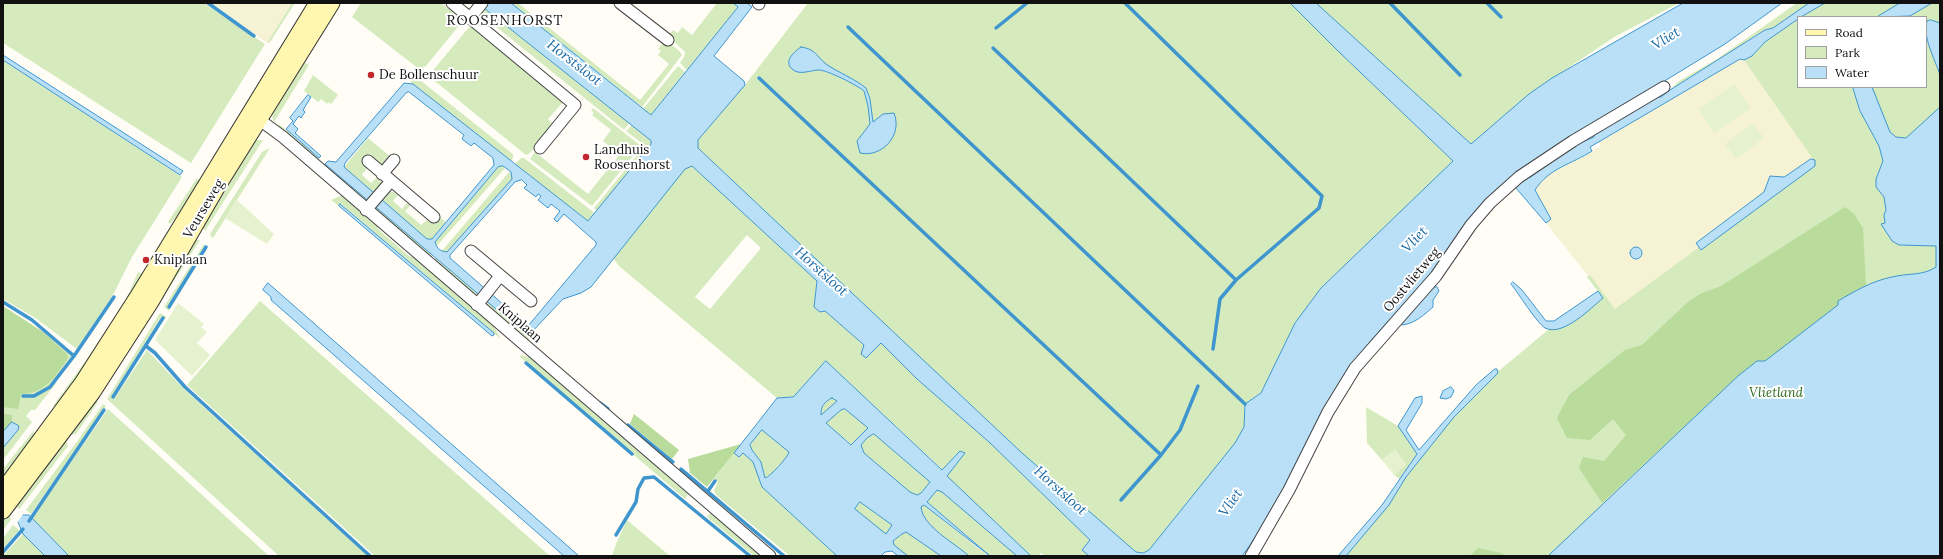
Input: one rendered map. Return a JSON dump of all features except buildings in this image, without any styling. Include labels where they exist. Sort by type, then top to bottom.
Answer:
[{"type":"main road","name":"Veurseweg","points":[[3,511],[7,492],[93,392],[151,302],[317,3]]},
{"type":"main road","name":"Veurseweg","points":[[254,116],[332,3]]},
{"type":"street","points":[[452,3],[477,10],[575,105],[540,148]]},
{"type":"street","points":[[620,3],[668,40]]},
{"type":"street","name":"Oostvlietweg","points":[[1251,556],[1289,490],[1328,412],[1355,368],[1436,276],[1471,225],[1490,203],[1516,179],[1573,141],[1664,86]]},
{"type":"street","name":"Kniplaan","points":[[254,116],[283,137],[479,302],[770,556]]},
{"type":"street","points":[[368,208],[379,194],[394,160]]},
{"type":"street","points":[[368,161],[434,217]]},
{"type":"street","points":[[471,251],[531,302]]},
{"type":"street","points":[[479,302],[500,276]]},
{"type":"shaded area","points":[[212,3],[292,3],[267,43]]},
{"type":"shaded area","points":[[1740,59],[1744,60],[1815,160],[1811,159],[1784,177],[1773,175],[1764,192],[1696,243],[1701,250],[1620,316],[1546,223],[1551,219],[1535,190],[1542,179],[1571,161],[1579,159],[1601,146],[1599,142]]},
{"type":"green space","points":[[3,3],[204,3],[265,44],[191,163],[3,43]]},
{"type":"green space","points":[[292,3],[295,3],[270,42],[267,43]]},
{"type":"green space","points":[[361,3],[441,3],[459,17],[461,23],[426,66],[419,69],[352,17]]},
{"type":"green space","points":[[511,3],[518,3],[640,100],[669,64],[658,55],[661,51],[658,49],[664,42],[674,47],[682,55],[642,107]]},
{"type":"green space","points":[[717,3],[733,3],[738,7],[687,70],[680,63],[685,52],[668,36],[673,30],[678,33],[682,27],[692,35]]},
{"type":"green space","points":[[808,3],[1290,3],[1453,161],[1321,288],[1295,323],[1261,393],[1245,404],[1244,427],[1235,443],[1149,550],[1143,553],[1136,552],[1022,453],[698,148],[698,140],[745,85]]},
{"type":"green space","points":[[1316,3],[1679,3],[1616,36],[1529,94],[1471,144]]},
{"type":"green space","points":[[1797,3],[1809,3],[1773,28],[1765,30],[1670,90],[1679,81],[1717,59]]},
{"type":"green space","name":"Vlietland","points":[[1825,3],[1940,3],[1940,556],[1343,556],[1423,451],[1477,389],[1548,330],[1556,329],[1594,301],[1603,298],[1587,277],[1590,275],[1615,309],[1815,162],[1744,60],[1752,56],[1765,42],[1797,20],[1797,88],[1927,88],[1927,16],[1803,16]]},
{"type":"green space","points":[[484,7],[629,123],[625,129],[623,129],[479,13]]},
{"type":"green space","points":[[470,26],[564,101],[548,119],[554,125],[529,154],[526,155],[431,78],[430,74]]},
{"type":"green space","points":[[3,60],[182,177],[132,257],[113,295],[77,349],[34,317],[3,299]]},
{"type":"green space","points":[[304,62],[309,65],[274,122],[272,115],[273,107],[277,99],[287,82]]},
{"type":"green space","points":[[678,66],[685,72],[651,115],[643,109]]},
{"type":"green space","points":[[411,73],[513,154],[511,161],[411,84]]},
{"type":"green space","points":[[313,75],[338,95],[331,104],[328,102],[327,104],[321,99],[318,102],[304,91]]},
{"type":"green space","points":[[1734,84],[1751,108],[1714,133],[1698,109]]},
{"type":"green space","points":[[593,108],[641,146],[592,206],[530,159],[535,152],[588,194],[620,154],[603,141],[611,130],[592,115],[594,113],[591,110]]},
{"type":"green space","points":[[1753,123],[1764,138],[1736,159],[1725,144]]},
{"type":"green space","points":[[279,124],[319,158],[317,160],[279,128]]},
{"type":"green space","points":[[632,125],[651,141],[648,148],[626,131]]},
{"type":"green space","points":[[368,138],[392,158],[384,167],[364,163],[367,168],[362,175],[371,183],[377,177],[382,183],[382,186],[374,194],[344,167]]},
{"type":"green space","points":[[253,140],[263,140],[205,231],[202,226]]},
{"type":"green space","points":[[270,148],[213,238],[211,237],[210,234],[262,152]]},
{"type":"green space","points":[[643,148],[646,150],[597,211],[594,208]]},
{"type":"green space","points":[[521,158],[524,158],[592,211],[594,213],[588,221],[515,164]]},
{"type":"green space","points":[[325,164],[369,201],[367,203],[325,169]]},
{"type":"green space","points":[[503,166],[505,168],[436,247],[435,242],[498,167]]},
{"type":"green space","points":[[692,166],[817,281],[814,304],[820,312],[825,311],[864,345],[861,354],[866,358],[881,343],[917,379],[989,442],[1090,540],[1082,550],[1089,556],[1046,556],[1041,553],[1038,556],[1031,556],[946,476],[965,453],[960,451],[943,470],[826,361],[793,397],[777,398],[619,266],[613,258],[685,168]],"holes":[[[747,235],[761,248],[710,309],[695,297]]]},
{"type":"green space","points":[[510,171],[512,179],[447,252],[441,252]]},
{"type":"green space","points":[[197,178],[200,182],[193,197],[170,224],[168,222]]},
{"type":"green space","points":[[391,191],[398,195],[393,201],[402,209],[407,203],[411,205],[405,211],[421,225],[427,220],[431,223],[437,215],[446,222],[432,239],[427,239],[381,200]]},
{"type":"green space","points":[[344,196],[378,225],[378,229],[409,256],[417,258],[492,323],[501,339],[341,204],[339,206],[331,200]]},
{"type":"green space","points":[[236,199],[274,234],[267,244],[225,218]]},
{"type":"green space","points":[[375,206],[431,254],[429,256],[373,208]]},
{"type":"green space","points":[[1845,207],[1854,214],[1863,228],[1866,286],[1838,301],[1839,305],[1765,361],[1757,361],[1738,376],[1602,503],[1579,468],[1583,457],[1604,461],[1626,435],[1613,419],[1590,440],[1567,438],[1557,418],[1569,395],[1625,350],[1642,345],[1689,301],[1700,294],[1721,286]]},
{"type":"green space","points":[[195,240],[200,240],[161,301],[157,299]]},
{"type":"green space","points":[[204,244],[207,248],[205,246],[168,307],[170,309],[169,311],[164,307]]},
{"type":"green space","points":[[436,258],[479,295],[477,298],[434,260]]},
{"type":"green space","points":[[138,272],[144,274],[139,285],[60,403],[53,406],[124,304]]},
{"type":"green space","points":[[260,301],[550,556],[375,556],[187,385]]},
{"type":"green space","points":[[486,301],[529,335],[534,330],[536,332],[529,340],[525,341],[484,305]]},
{"type":"green space","points":[[178,303],[204,324],[201,327],[207,332],[197,343],[210,355],[192,376],[155,340]]},
{"type":"green space","points":[[3,306],[74,353],[45,392],[58,381],[35,410],[31,410],[26,416],[32,422],[3,460],[3,448],[18,430],[3,444]]},
{"type":"green space","points":[[3,306],[43,332],[67,354],[68,358],[59,372],[49,383],[37,391],[21,394],[18,409],[3,407]]},
{"type":"green space","points":[[160,313],[167,317],[165,319],[161,317],[111,398],[114,399],[147,350],[184,389],[368,556],[279,556],[107,399]]},
{"type":"green space","points":[[521,355],[532,358],[654,463],[678,486],[689,492],[685,499],[520,357]]},
{"type":"green space","points":[[833,398],[837,401],[821,415],[824,405],[827,401]]},
{"type":"green space","points":[[94,401],[98,402],[76,434],[68,434]]},
{"type":"green space","points":[[103,404],[106,406],[31,514],[26,510]]},
{"type":"green space","points":[[1366,407],[1398,426],[1417,454],[1400,479],[1394,475],[1406,464],[1395,450],[1382,460],[1367,443]]},
{"type":"green space","points":[[108,409],[269,556],[69,556],[32,518]]},
{"type":"green space","points":[[845,409],[868,428],[852,445],[826,423],[841,410]]},
{"type":"green space","points":[[3,414],[12,415],[12,422],[3,432]]},
{"type":"green space","points":[[634,414],[679,450],[672,459],[630,424]]},
{"type":"green space","points":[[34,430],[33,443],[3,483],[3,469]]},
{"type":"green space","points":[[762,430],[789,452],[786,458],[771,474],[765,478],[761,462],[750,445]]},
{"type":"green space","points":[[874,434],[930,482],[921,493],[917,495],[910,492],[864,453],[861,445],[867,438]]},
{"type":"green space","points":[[746,438],[707,487],[690,473],[688,459],[741,444]]},
{"type":"green space","points":[[66,440],[68,446],[3,530],[3,518]]},
{"type":"green space","points":[[1395,450],[1406,464],[1394,475],[1382,460]]},
{"type":"green space","points":[[734,453],[739,457],[743,453],[753,462],[762,487],[837,556],[790,556],[716,495],[714,490],[718,482],[714,479]]},
{"type":"green space","points":[[937,490],[942,491],[1017,556],[990,556],[927,502]]},
{"type":"green space","points":[[860,502],[892,525],[885,535],[855,509]]},
{"type":"green space","points":[[924,505],[988,556],[969,556],[930,526],[922,513],[921,507]]},
{"type":"green space","points":[[712,511],[764,556],[754,556],[707,517]]},
{"type":"green space","points":[[627,520],[670,556],[612,556]]},
{"type":"green space","points":[[13,525],[19,530],[3,549],[3,538]]},
{"type":"green space","points":[[906,532],[941,556],[908,556],[894,545],[893,541]]},
{"type":"green space","points":[[23,534],[45,556],[3,556]]},
{"type":"green space","points":[[1478,548],[1501,553],[1505,556],[1470,556]]},
{"type":"water","points":[[478,3],[511,3],[651,115],[738,7],[733,3],[747,3],[752,7],[714,56],[744,81],[745,85],[698,140],[698,148],[1022,453],[1136,552],[1143,553],[1149,550],[1235,443],[1244,427],[1245,404],[1261,393],[1295,323],[1321,288],[1453,161],[1290,3],[1316,3],[1471,144],[1529,94],[1552,78],[1683,3],[1782,3],[1725,44],[1532,162],[1522,169],[1529,178],[1573,146],[1594,137],[1594,135],[1605,126],[1658,97],[1661,97],[1765,30],[1773,28],[1809,3],[1825,3],[1803,16],[1797,16],[1797,20],[1765,42],[1752,56],[1744,60],[1740,59],[1590,147],[1592,151],[1547,176],[1535,190],[1551,219],[1546,223],[1509,180],[1488,198],[1439,263],[1371,340],[1346,373],[1323,411],[1280,495],[1256,536],[1242,556],[1089,556],[1082,550],[1090,540],[989,442],[917,379],[881,343],[866,358],[861,354],[864,345],[825,311],[820,312],[814,307],[817,281],[692,166],[685,169],[591,287],[581,293],[563,299],[529,335],[523,332],[325,164],[328,161],[336,162],[404,83],[413,84],[588,221],[651,144],[651,141]],"holes":[[[409,92],[464,135],[462,139],[471,146],[474,143],[493,158],[494,165],[432,239],[427,239],[344,167],[345,163],[406,93]],[[503,166],[511,172],[512,179],[447,252],[439,249],[435,242],[498,167]],[[522,180],[527,185],[524,188],[536,197],[538,194],[541,196],[538,200],[548,208],[551,204],[560,211],[554,219],[557,222],[564,214],[596,242],[596,245],[528,326],[450,258],[450,255],[515,182]]]},
{"type":"water","points":[[1900,3],[1932,3],[1910,16],[1879,16]]},
{"type":"water","points":[[1931,20],[1940,23],[1940,75],[1927,38],[1927,21]]},
{"type":"water","points":[[801,47],[810,49],[826,64],[866,88],[870,99],[873,122],[883,114],[894,113],[896,129],[889,143],[876,152],[868,154],[860,153],[857,141],[870,124],[868,106],[864,91],[842,78],[828,72],[816,70],[798,72],[792,69],[789,60],[791,56]]},
{"type":"water","points":[[3,55],[183,171],[180,175],[3,60]]},
{"type":"water","name":"Vlietland","points":[[1853,88],[1872,88],[1890,132],[1896,137],[1906,138],[1940,107],[1940,556],[1548,556],[1738,376],[1757,361],[1765,361],[1838,305],[1838,301],[1857,290],[1885,279],[1926,272],[1936,267],[1936,246],[1899,245],[1892,241],[1881,224],[1885,223],[1884,215],[1886,210],[1884,197],[1876,187],[1876,179],[1883,161],[1879,146],[1860,111]]},
{"type":"water","points":[[308,95],[311,97],[303,110],[305,112],[301,118],[299,116],[293,124],[298,129],[295,133],[321,156],[319,158],[286,129],[293,121],[290,118]]},
{"type":"water","points":[[1811,159],[1815,160],[1815,166],[1701,250],[1696,243],[1764,192],[1770,176],[1784,177]]},
{"type":"water","points":[[340,204],[494,333],[494,335],[492,336],[339,206]]},
{"type":"water","points":[[1634,247],[1638,247],[1642,253],[1638,259],[1634,259],[1630,255],[1630,251]]},
{"type":"water","points":[[1513,282],[1522,290],[1546,321],[1554,321],[1598,291],[1603,298],[1576,320],[1560,329],[1552,330],[1541,325],[1511,284]]},
{"type":"water","points":[[268,283],[579,556],[564,556],[271,300],[271,297],[263,290]]},
{"type":"water","points":[[1437,287],[1439,291],[1433,300],[1433,307],[1415,321],[1402,325],[1402,322],[1432,288]]},
{"type":"water","points":[[826,361],[942,470],[960,451],[965,453],[947,476],[1031,556],[1017,556],[942,492],[937,490],[927,502],[990,556],[924,505],[921,507],[923,514],[933,528],[969,556],[941,556],[906,532],[893,541],[894,545],[908,556],[898,556],[892,551],[885,552],[881,556],[837,556],[762,487],[753,462],[743,453],[739,457],[734,453],[777,398],[793,397]],"holes":[[[832,398],[837,401],[821,415],[822,407]],[[845,409],[868,428],[851,445],[826,423],[841,410]],[[762,430],[789,452],[786,458],[771,474],[765,478],[761,462],[750,445]],[[874,434],[930,482],[921,493],[917,495],[910,492],[864,453],[861,445],[867,438]],[[860,502],[892,525],[886,534],[855,509]]]},
{"type":"water","points":[[1495,369],[1497,369],[1498,373],[1454,417],[1406,477],[1389,505],[1346,556],[1338,556],[1382,505],[1417,454],[1398,426],[1415,398],[1422,396],[1422,403],[1406,430],[1419,450],[1476,385]]},
{"type":"water","points":[[1451,387],[1454,391],[1451,397],[1446,399],[1440,398],[1443,391]]},
{"type":"water","points":[[12,422],[19,426],[18,430],[3,448],[3,432]]},
{"type":"water","points":[[3,497],[23,515],[29,515],[69,556],[45,556],[23,534],[18,522],[3,507]]},
{"type":"pier","points":[[3,495],[24,513],[16,524],[3,510]]},
{"type":"waterway","points":[[208,3],[254,36]]},
{"type":"waterway","points":[[996,28],[1027,3]]},
{"type":"waterway","points":[[1125,3],[1322,196],[1319,208],[1236,280],[1220,299],[1213,349]]},
{"type":"waterway","points":[[1390,3],[1460,75]]},
{"type":"waterway","points":[[1487,3],[1501,17]]},
{"type":"waterway","points":[[848,27],[1245,404]]},
{"type":"waterway","points":[[993,48],[1236,280]]},
{"type":"waterway","points":[[759,78],[1161,455]]},
{"type":"waterway","points":[[169,307],[206,247]]},
{"type":"waterway","points":[[23,396],[34,396],[50,387],[74,356],[114,297]]},
{"type":"waterway","points":[[3,302],[32,320],[74,356]]},
{"type":"waterway","points":[[113,397],[163,318]]},
{"type":"waterway","points":[[146,346],[155,353],[185,387],[370,556]]},
{"type":"waterway","points":[[526,363],[632,454]]},
{"type":"waterway","points":[[1121,500],[1161,455],[1180,430],[1198,386]]},
{"type":"waterway","points":[[600,403],[608,409]]},
{"type":"waterway","points":[[29,521],[104,410]]},
{"type":"waterway","points":[[628,425],[673,462]]},
{"type":"waterway","points":[[681,469],[784,556]]},
{"type":"waterway","points":[[616,535],[636,502],[638,489],[644,478],[654,477],[750,556]]},
{"type":"waterway","points":[[708,491],[715,481]]},
{"type":"waterway","points":[[3,552],[23,529]]},
{"type":"place","name":"De Bollenschuur","points":[[371,75]]},
{"type":"place","name":"Landhuis Roosenhorst","points":[[586,157]]},
{"type":"place","name":"Kniplaan","points":[[146,260]]},
{"type":"district","name":"ROOSENHORST","points":[[505,21]]},
{"type":"water label","name":"Vliet","points":[[1666,39]]},
{"type":"water label","name":"Horstsloot","points":[[574,63]]},
{"type":"water label","name":"Vliet","points":[[1415,240]]},
{"type":"water label","name":"Horstsloot","points":[[821,272]]},
{"type":"water label","name":"Horstsloot","points":[[1060,491]]},
{"type":"water label","name":"Vliet","points":[[1231,503]]}]
